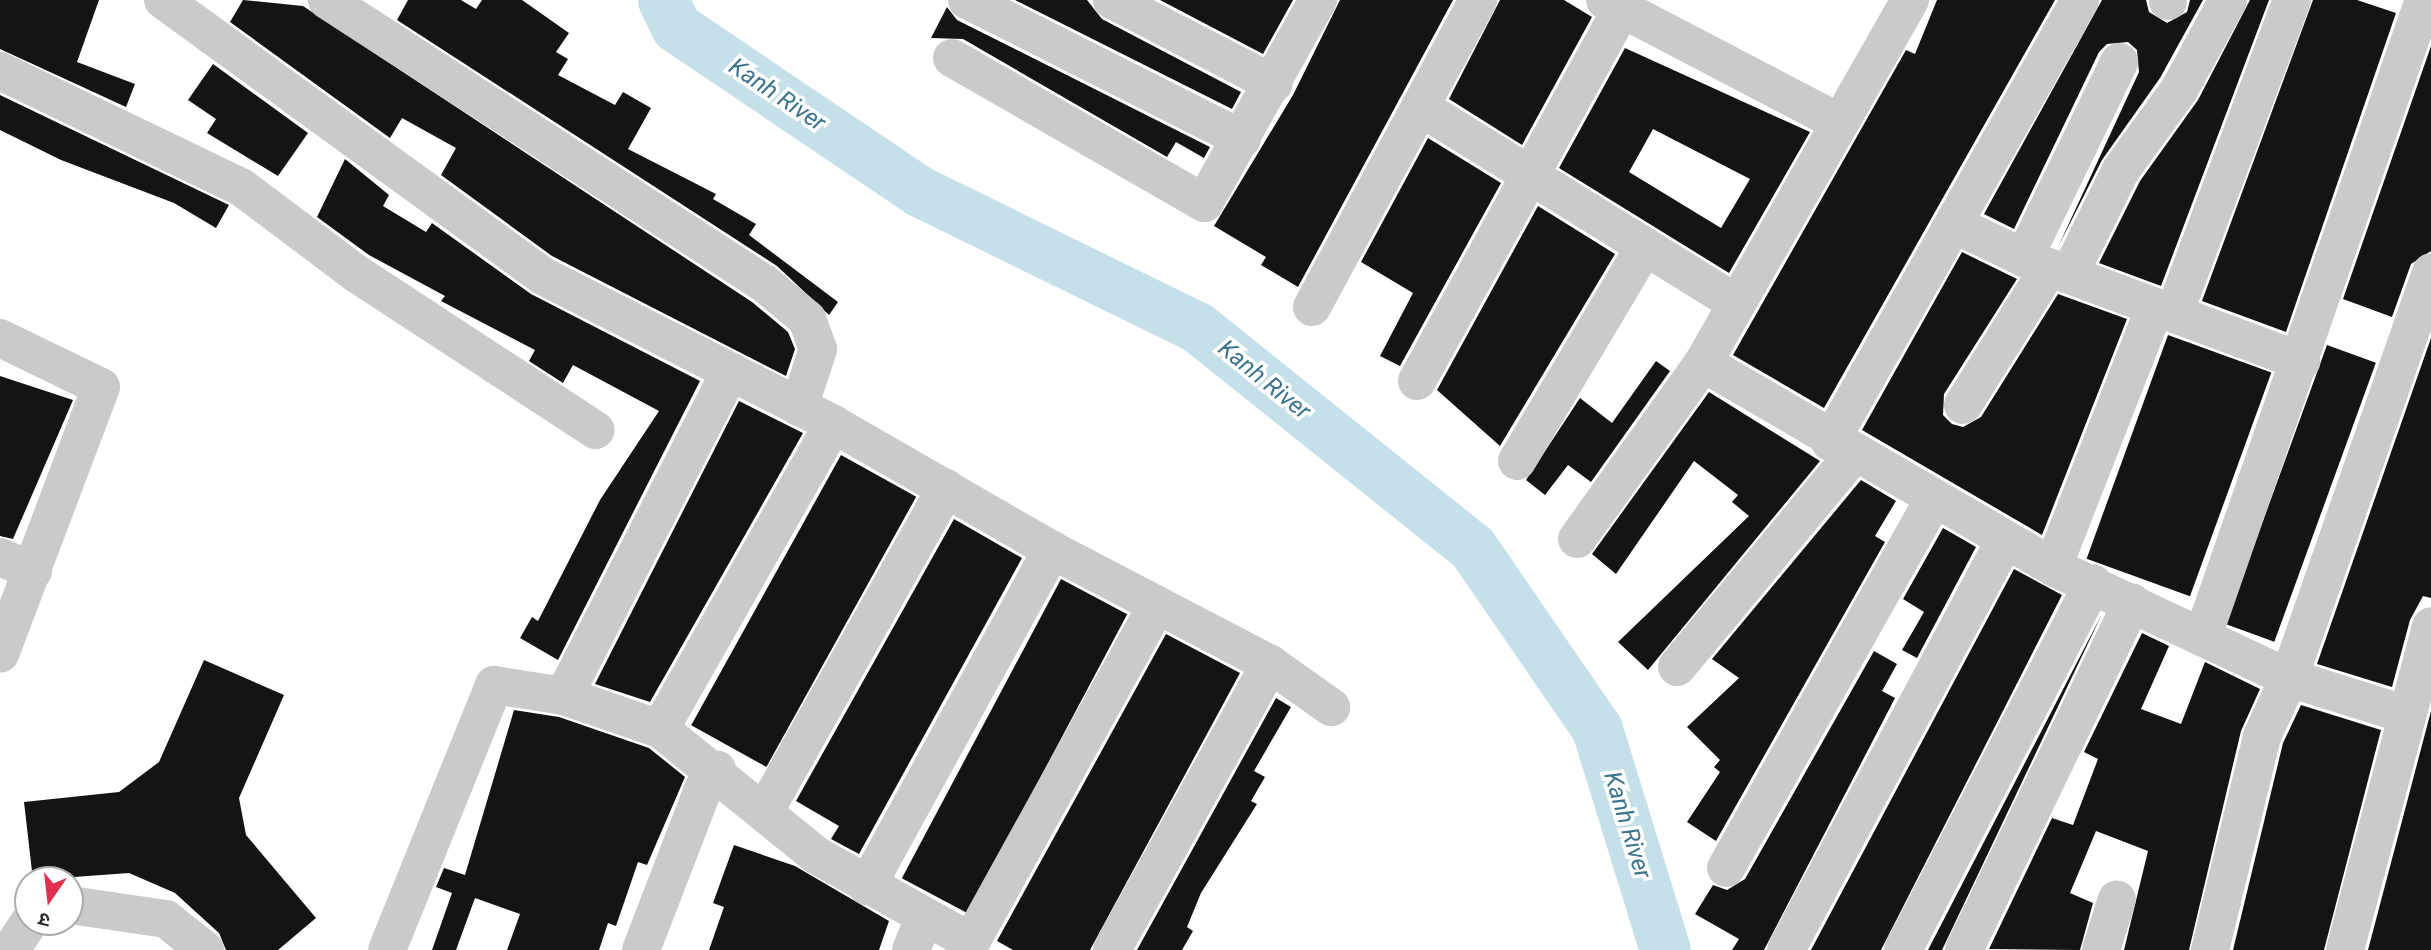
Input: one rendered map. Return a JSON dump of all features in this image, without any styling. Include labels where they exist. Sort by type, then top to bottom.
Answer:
[{"type":"street","points":[[163,0],[541,275],[816,415],[1052,550],[1270,664],[1331,707]]},
{"type":"street","points":[[327,0],[765,284],[807,319],[818,349],[816,415],[660,729]]},
{"type":"street","points":[[967,0],[1242,139]]},
{"type":"street","points":[[1112,0],[1274,84]]},
{"type":"street","points":[[952,58],[1204,203],[1274,84],[1318,0]]},
{"type":"street","points":[[1312,307],[1478,0]]},
{"type":"street","points":[[1577,539],[1703,363],[1838,122],[1910,0]]},
{"type":"street","points":[[1677,667],[1841,448],[1956,225],[2080,0]]},
{"type":"street","points":[[1964,405],[2047,267],[2179,90],[2228,0]]},
{"type":"street","points":[[2053,567],[2165,309],[2292,0]]},
{"type":"street","points":[[2203,636],[2301,361],[2424,0]]},
{"type":"street","points":[[1417,382],[1530,174],[1613,5],[1838,122]]},
{"type":"street","points":[[2047,267],[2119,62]]},
{"type":"street","points":[[0,71],[241,187],[357,274],[595,430]]},
{"type":"street","points":[[1420,107],[1736,303]]},
{"type":"street","points":[[1956,225],[2047,267],[2301,361]]},
{"type":"street","points":[[1517,461],[1645,246]]},
{"type":"street","points":[[2210,950],[2262,736],[2289,678],[2431,272]]},
{"type":"street","points":[[0,338],[101,387],[17,564],[0,654]]},
{"type":"street","points":[[1703,363],[1841,448],[2053,567],[2093,583],[2289,678],[2411,729]]},
{"type":"street","points":[[564,696],[729,373]]},
{"type":"street","points":[[766,809],[946,488]]},
{"type":"street","points":[[1726,868],[1933,501]]},
{"type":"street","points":[[1786,950],[2004,541]]},
{"type":"street","points":[[867,886],[1052,550]]},
{"type":"street","points":[[1903,950],[2093,583]]},
{"type":"street","points":[[1964,950],[2132,603]]},
{"type":"street","points":[[387,950],[494,685],[564,696],[660,729],[766,809],[816,855],[867,886],[918,934],[979,946],[1157,605]]},
{"type":"street","points":[[2345,950],[2411,729],[2431,626]]},
{"type":"street","points":[[1112,950],[1270,664]]},
{"type":"street","points":[[641,950],[703,789],[717,770]]},
{"type":"street","points":[[2101,950],[2117,899]]},
{"type":"street","points":[[84,907],[166,919],[205,950]]},
{"type":"building","points":[[0,0],[99,0],[77,62],[135,84],[126,107],[0,49]]},
{"type":"building","points":[[243,0],[303,6],[752,302],[788,332],[795,349],[786,376],[552,256],[441,175],[456,148],[402,118],[390,138],[230,22]]},
{"type":"building","points":[[408,0],[461,0],[476,9],[482,0],[522,0],[569,33],[556,52],[568,59],[558,75],[615,105],[623,92],[651,108],[628,149],[716,194],[713,199],[756,224],[749,235],[838,302],[829,315],[777,266],[397,20]]},
{"type":"building","points":[[1015,0],[1087,0],[1102,19],[1241,92],[1232,109]]},
{"type":"building","points":[[1160,0],[1293,0],[1263,54]]},
{"type":"building","points":[[1340,0],[1453,0],[1298,287],[1261,265],[1266,257],[1214,226],[1293,95]]},
{"type":"building","points":[[1500,0],[1564,0],[1592,17],[1522,145],[1449,99]]},
{"type":"building","points":[[1937,0],[2055,0],[1824,408],[1733,355],[1906,50],[1915,54]]},
{"type":"building","points":[[2102,0],[2146,0],[2149,12],[2167,23],[2187,12],[2190,0],[2203,0],[2160,78],[2102,160],[2058,247],[2139,72],[2137,50],[2128,42],[2107,44],[2099,52],[2014,229],[1984,214]]},
{"type":"building","points":[[2250,0],[2269,0],[2161,286],[2099,263],[2140,181],[2198,100]]},
{"type":"building","points":[[2313,0],[2357,0],[2396,13],[2286,332],[2202,301]]},
{"type":"building","points":[[947,7],[957,20],[1210,147],[1204,158],[1176,142],[1167,157],[963,39],[931,38]]},
{"type":"building","points":[[2431,46],[2431,251],[2411,264],[2392,317],[2343,299]]},
{"type":"building","points":[[1625,48],[1810,132],[1729,273],[1559,168]],"holes":[[[1653,129],[1750,179],[1721,228],[1629,172]]]},
{"type":"building","points":[[213,64],[308,133],[278,176],[207,133],[216,119],[188,100]]},
{"type":"building","points":[[0,95],[229,205],[216,228],[174,203],[61,160],[0,130]]},
{"type":"building","points":[[1428,138],[1501,183],[1400,366],[1380,356],[1413,293],[1361,262]]},
{"type":"building","points":[[345,159],[389,195],[383,206],[426,232],[432,223],[531,294],[700,381],[558,660],[520,638],[532,617],[538,621],[600,500],[659,411],[573,365],[563,383],[529,361],[535,350],[441,301],[445,296],[369,255],[317,217]]},
{"type":"building","points":[[1538,206],[1615,254],[1500,446],[1437,390]]},
{"type":"building","points":[[1962,252],[2017,279],[1944,394],[1943,415],[1952,424],[1963,427],[1981,417],[2058,294],[2127,319],[2042,535],[1862,430]]},
{"type":"building","points":[[2168,335],[2271,373],[2190,596],[2087,559]]},
{"type":"building","points":[[2431,338],[2431,598],[2423,596],[2410,620],[2392,687],[2317,664]]},
{"type":"building","points":[[2327,345],[2376,363],[2274,642],[2225,624]]},
{"type":"building","points":[[1656,361],[1670,371],[1591,482],[1568,465],[1545,495],[1526,480],[1580,398],[1612,423]]},
{"type":"building","points":[[0,376],[73,400],[13,539],[0,536]]},
{"type":"building","points":[[1709,392],[1820,461],[1648,670],[1618,642],[1749,516],[1732,502],[1738,495],[1694,461],[1616,574],[1592,554]]},
{"type":"building","points":[[739,401],[803,433],[650,702],[595,684]]},
{"type":"building","points":[[841,455],[916,497],[766,767],[691,725]]},
{"type":"building","points":[[1861,480],[1896,501],[1875,536],[1885,542],[1716,841],[1687,822],[1720,772],[1714,767],[1720,760],[1687,727],[1739,678],[1712,659]]},
{"type":"building","points":[[954,519],[1022,558],[859,854],[831,839],[839,826],[796,801]]},
{"type":"building","points":[[1943,528],[1976,547],[1917,658],[1902,650],[1924,612],[1903,599]]},
{"type":"building","points":[[2014,569],[2062,595],[1881,950],[1811,950]]},
{"type":"building","points":[[1061,579],[1127,614],[968,914],[902,878]]},
{"type":"building","points":[[2102,614],[1942,950],[1928,950]]},
{"type":"building","points":[[2142,633],[2169,646],[2141,709],[2181,724],[2205,662],[2260,689],[2241,731],[2189,950],[2124,950],[2148,851],[2096,831],[2070,893],[2093,903],[2080,950],[1989,949],[2052,818],[2073,825],[2098,759],[2084,752]]},
{"type":"building","points":[[1166,634],[1240,673],[1090,950],[1013,950],[997,941]]},
{"type":"building","points":[[1874,651],[1897,664],[1882,691],[1895,698],[1764,950],[1732,950],[1739,939],[1695,914],[1713,885],[1727,890],[1745,879]]},
{"type":"building","points":[[204,660],[284,695],[239,798],[246,835],[316,918],[278,950],[226,950],[219,933],[175,893],[129,873],[84,876],[84,866],[31,866],[24,802],[119,792],[159,762]]},
{"type":"building","points":[[1276,698],[1291,707],[1254,771],[1265,777],[1251,801],[1257,804],[1201,893],[1187,927],[1193,931],[1182,950],[1137,950]]},
{"type":"building","points":[[2301,705],[2381,730],[2324,950],[2233,950],[2283,743]]},
{"type":"building","points":[[514,710],[559,717],[649,748],[685,777],[647,865],[638,862],[616,926],[608,923],[599,950],[507,950],[520,914],[475,898],[456,950],[432,950],[452,893],[436,887],[444,868],[465,875]]},
{"type":"building","points":[[2431,711],[2431,950],[2368,950]]},
{"type":"building","points":[[734,845],[795,866],[889,921],[879,950],[709,950],[724,907],[713,903]]},
{"type":"waterway","name":"Kanh River","points":[[663,0],[676,27],[919,191],[1197,327],[1472,547],[1597,729],[1665,950]]}]
